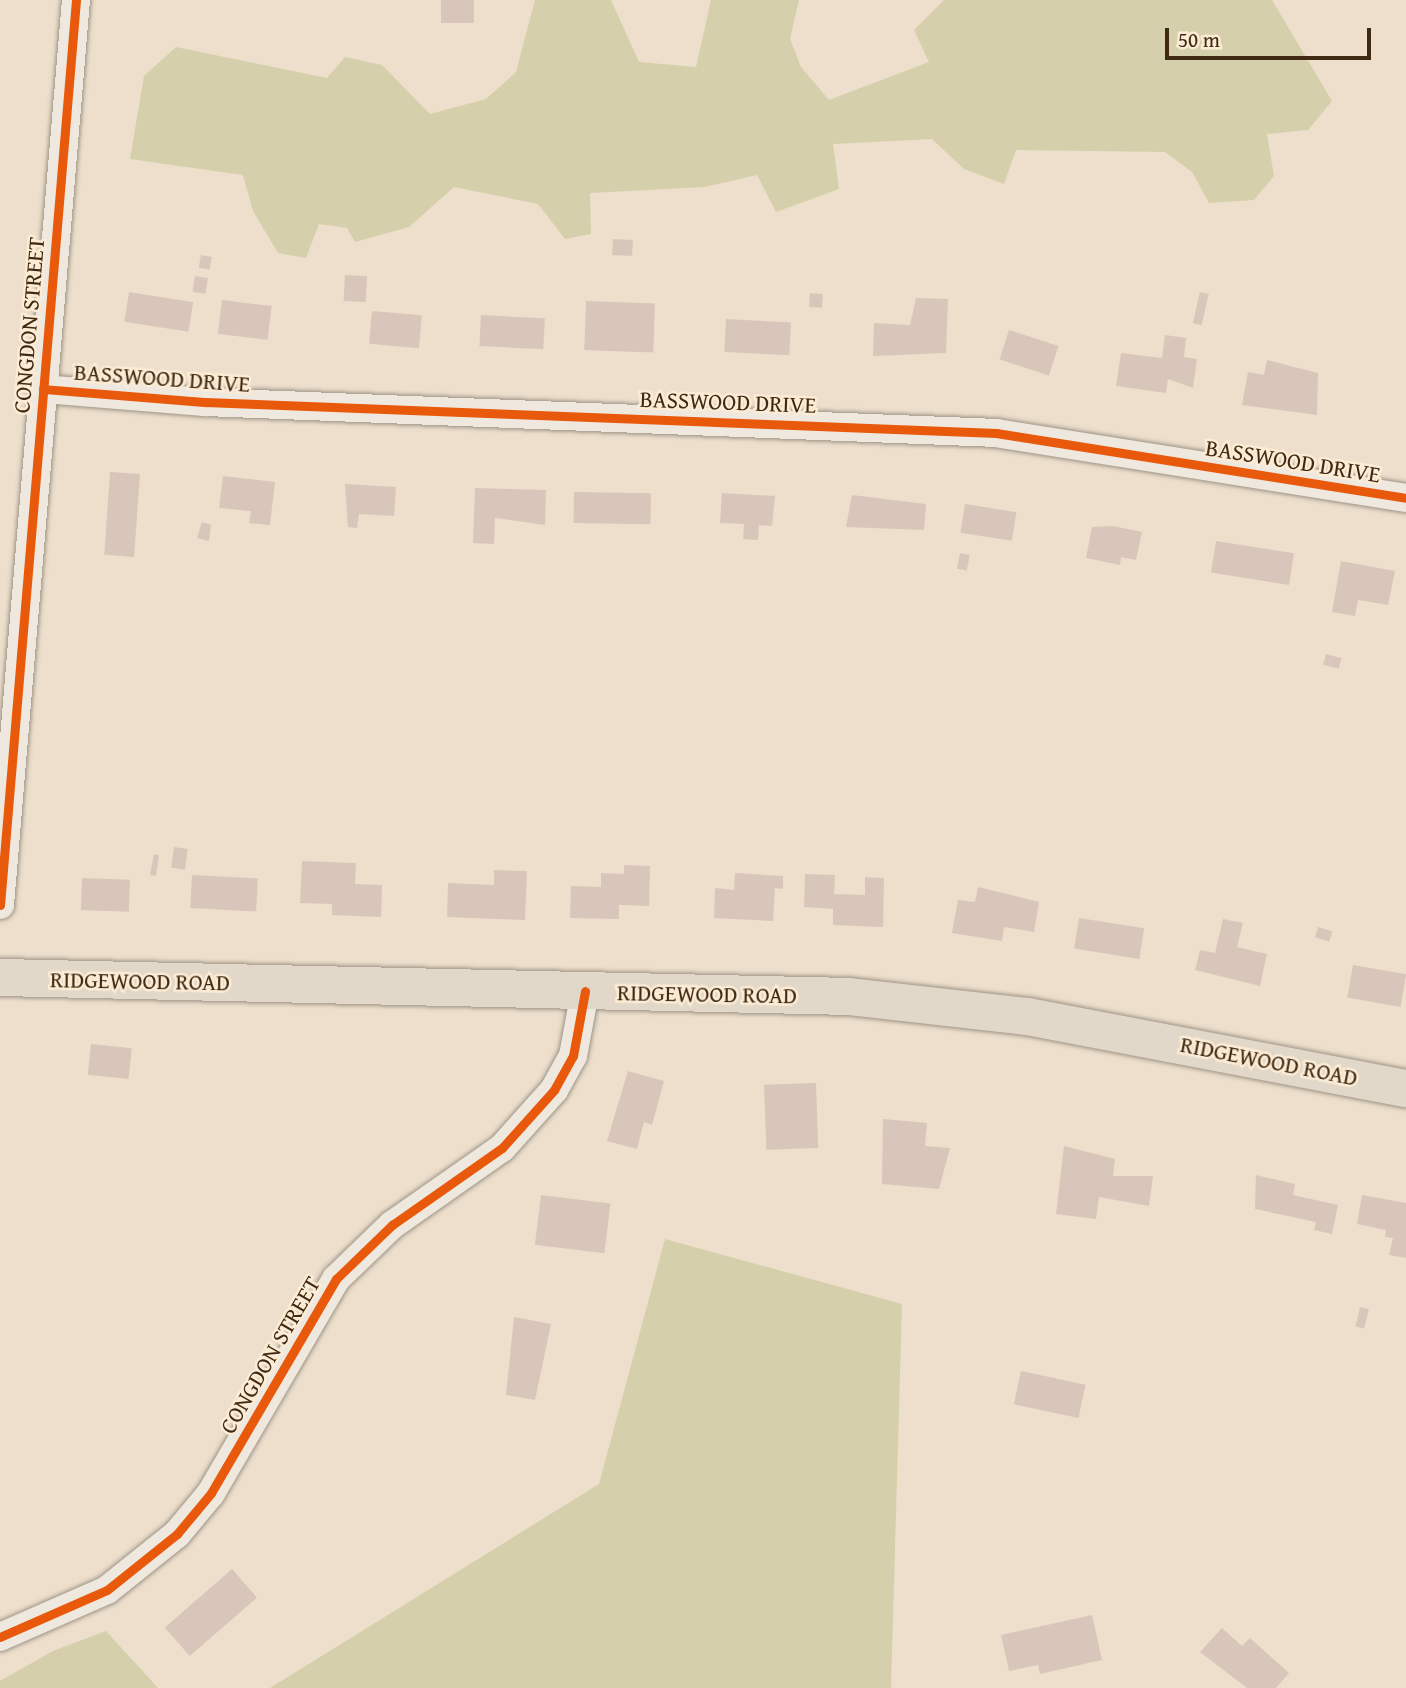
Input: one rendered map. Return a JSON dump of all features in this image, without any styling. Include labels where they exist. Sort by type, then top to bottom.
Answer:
[{"type":"main road","name":"RIDGEWOOD ROAD","points":[[0,977],[848,996],[1027,1016],[1406,1088]]},
{"type":"street","name":"CONGDON STREET","points":[[0,905],[76,0]]},
{"type":"street","name":"BASSWOOD DRIVE","points":[[43,388],[205,402],[996,433],[1406,498]]},
{"type":"street","name":"CONGDON STREET","points":[[0,1637],[97,1595],[177,1534],[211,1493],[336,1279],[382,1232],[502,1148],[554,1090],[573,1056],[586,991]]},
{"type":"shaded area","points":[[535,0],[611,0],[639,62],[696,67],[711,0],[799,0],[790,39],[801,67],[829,100],[929,62],[914,30],[944,0],[1272,0],[1332,101],[1308,130],[1267,134],[1274,176],[1254,200],[1209,203],[1192,172],[1165,152],[1016,150],[1004,184],[964,169],[932,139],[833,144],[839,189],[776,212],[757,175],[705,187],[590,193],[591,234],[565,239],[538,204],[454,187],[409,227],[355,242],[347,228],[319,224],[306,258],[278,253],[253,211],[243,175],[130,159],[144,76],[176,47],[327,78],[345,57],[382,65],[430,114],[486,99],[516,72]]},
{"type":"shaded area","points":[[665,1239],[902,1304],[891,1688],[270,1688],[599,1484]]},
{"type":"shaded area","points":[[106,1631],[158,1688],[0,1688],[0,1681],[53,1651]]},
{"type":"building","points":[[441,0],[474,0],[474,23],[441,23]]},
{"type":"building","points":[[613,239],[633,240],[632,256],[612,255]]},
{"type":"building","points":[[201,255],[212,257],[210,270],[199,268]]},
{"type":"building","points":[[345,275],[367,276],[366,302],[344,301]]},
{"type":"building","points":[[195,276],[208,278],[205,294],[192,292]]},
{"type":"building","points":[[129,292],[193,302],[189,332],[124,322]]},
{"type":"building","points":[[1200,292],[1209,294],[1202,325],[1193,323]]},
{"type":"building","points":[[810,293],[823,294],[822,308],[809,307]]},
{"type":"building","points":[[916,298],[948,299],[946,353],[873,356],[874,323],[910,325]]},
{"type":"building","points":[[222,300],[272,306],[267,340],[218,334]]},
{"type":"building","points":[[586,301],[655,303],[653,352],[584,350]]},
{"type":"building","points":[[372,311],[422,315],[419,348],[369,344]]},
{"type":"building","points":[[481,315],[545,318],[543,349],[479,346]]},
{"type":"building","points":[[726,319],[791,322],[789,355],[724,352]]},
{"type":"building","points":[[1009,330],[1058,346],[1049,376],[999,359]]},
{"type":"building","points":[[1165,335],[1186,338],[1184,357],[1197,359],[1193,388],[1168,379],[1166,393],[1116,386],[1121,353],[1162,358]]},
{"type":"building","points":[[1267,360],[1318,373],[1317,415],[1242,405],[1248,372],[1264,375]]},
{"type":"building","points":[[110,472],[140,474],[134,557],[104,555]]},
{"type":"building","points":[[223,476],[275,482],[270,525],[249,523],[251,511],[219,508]]},
{"type":"building","points":[[345,484],[396,487],[394,516],[359,514],[357,528],[348,527]]},
{"type":"building","points":[[475,488],[546,490],[545,525],[495,518],[494,544],[473,543]]},
{"type":"building","points":[[574,492],[651,493],[650,524],[573,523]]},
{"type":"building","points":[[722,493],[775,496],[772,526],[759,525],[758,540],[743,539],[744,524],[720,523]]},
{"type":"building","points":[[852,495],[926,504],[924,530],[846,527]]},
{"type":"building","points":[[965,504],[1016,512],[1012,541],[960,533]]},
{"type":"building","points":[[202,522],[211,525],[209,541],[197,538]]},
{"type":"building","points":[[1113,526],[1142,532],[1136,560],[1121,557],[1120,565],[1086,558],[1092,527]]},
{"type":"building","points":[[1216,541],[1294,553],[1289,585],[1211,573]]},
{"type":"building","points":[[960,553],[970,555],[967,571],[957,569]]},
{"type":"building","points":[[1341,561],[1395,571],[1388,605],[1358,600],[1355,616],[1332,612]]},
{"type":"building","points":[[1326,654],[1341,658],[1339,669],[1323,665]]},
{"type":"building","points":[[174,847],[188,849],[185,870],[171,868]]},
{"type":"building","points":[[154,854],[159,855],[156,876],[150,875]]},
{"type":"building","points":[[302,861],[356,863],[355,884],[382,885],[381,917],[332,915],[332,904],[300,903]]},
{"type":"building","points":[[624,865],[650,866],[649,906],[619,905],[619,919],[570,918],[571,886],[601,887],[601,873],[624,874]]},
{"type":"building","points":[[494,870],[527,871],[525,920],[447,917],[448,883],[494,885]]},
{"type":"building","points":[[735,873],[783,876],[783,889],[775,888],[773,921],[714,918],[715,888],[734,890]]},
{"type":"building","points":[[805,874],[835,875],[834,894],[865,895],[865,877],[884,878],[883,927],[833,925],[833,909],[804,907]]},
{"type":"building","points":[[192,875],[258,878],[256,911],[190,908]]},
{"type":"building","points":[[82,878],[130,880],[129,912],[81,910]]},
{"type":"building","points":[[978,887],[1039,902],[1034,932],[1004,927],[1002,941],[952,933],[958,900],[975,902]]},
{"type":"building","points":[[1079,918],[1144,928],[1139,959],[1074,949]]},
{"type":"building","points":[[1223,919],[1243,923],[1237,947],[1267,954],[1260,986],[1195,970],[1200,950],[1215,953]]},
{"type":"building","points":[[1318,927],[1332,931],[1329,942],[1315,938]]},
{"type":"building","points":[[1353,965],[1406,974],[1400,1007],[1347,997]]},
{"type":"building","points":[[91,1044],[132,1048],[129,1079],[88,1075]]},
{"type":"building","points":[[628,1071],[664,1081],[652,1125],[644,1122],[637,1149],[607,1141]]},
{"type":"building","points":[[816,1083],[818,1148],[766,1150],[764,1085]]},
{"type":"building","points":[[883,1119],[927,1123],[925,1146],[950,1148],[939,1189],[882,1184]]},
{"type":"building","points":[[1064,1146],[1115,1159],[1113,1176],[1153,1176],[1149,1206],[1099,1197],[1096,1219],[1056,1214]]},
{"type":"building","points":[[1256,1175],[1295,1184],[1293,1195],[1338,1205],[1332,1234],[1314,1230],[1316,1222],[1255,1209]]},
{"type":"building","points":[[541,1195],[610,1204],[604,1253],[535,1245]]},
{"type":"building","points":[[1362,1195],[1406,1203],[1406,1258],[1389,1255],[1393,1238],[1385,1237],[1386,1230],[1357,1224]]},
{"type":"building","points":[[1360,1307],[1369,1309],[1364,1329],[1356,1326]]},
{"type":"building","points":[[514,1317],[551,1324],[535,1400],[506,1395]]},
{"type":"building","points":[[1021,1371],[1086,1385],[1078,1418],[1014,1404]]},
{"type":"building","points":[[232,1569],[257,1598],[190,1656],[165,1627]]},
{"type":"building","points":[[1092,1615],[1102,1660],[1040,1674],[1038,1665],[1009,1671],[1001,1635]]},
{"type":"building","points":[[1222,1628],[1242,1646],[1250,1638],[1289,1673],[1276,1688],[1247,1688],[1200,1652]]},
{"type":"cycle path","points":[[0,905],[76,0]]},
{"type":"cycle path","points":[[43,389],[205,402],[996,433],[1406,498]]},
{"type":"cycle path","points":[[0,1637],[107,1590],[177,1534],[211,1493],[336,1279],[392,1225],[502,1148],[554,1090],[573,1056],[585,991]]}]
